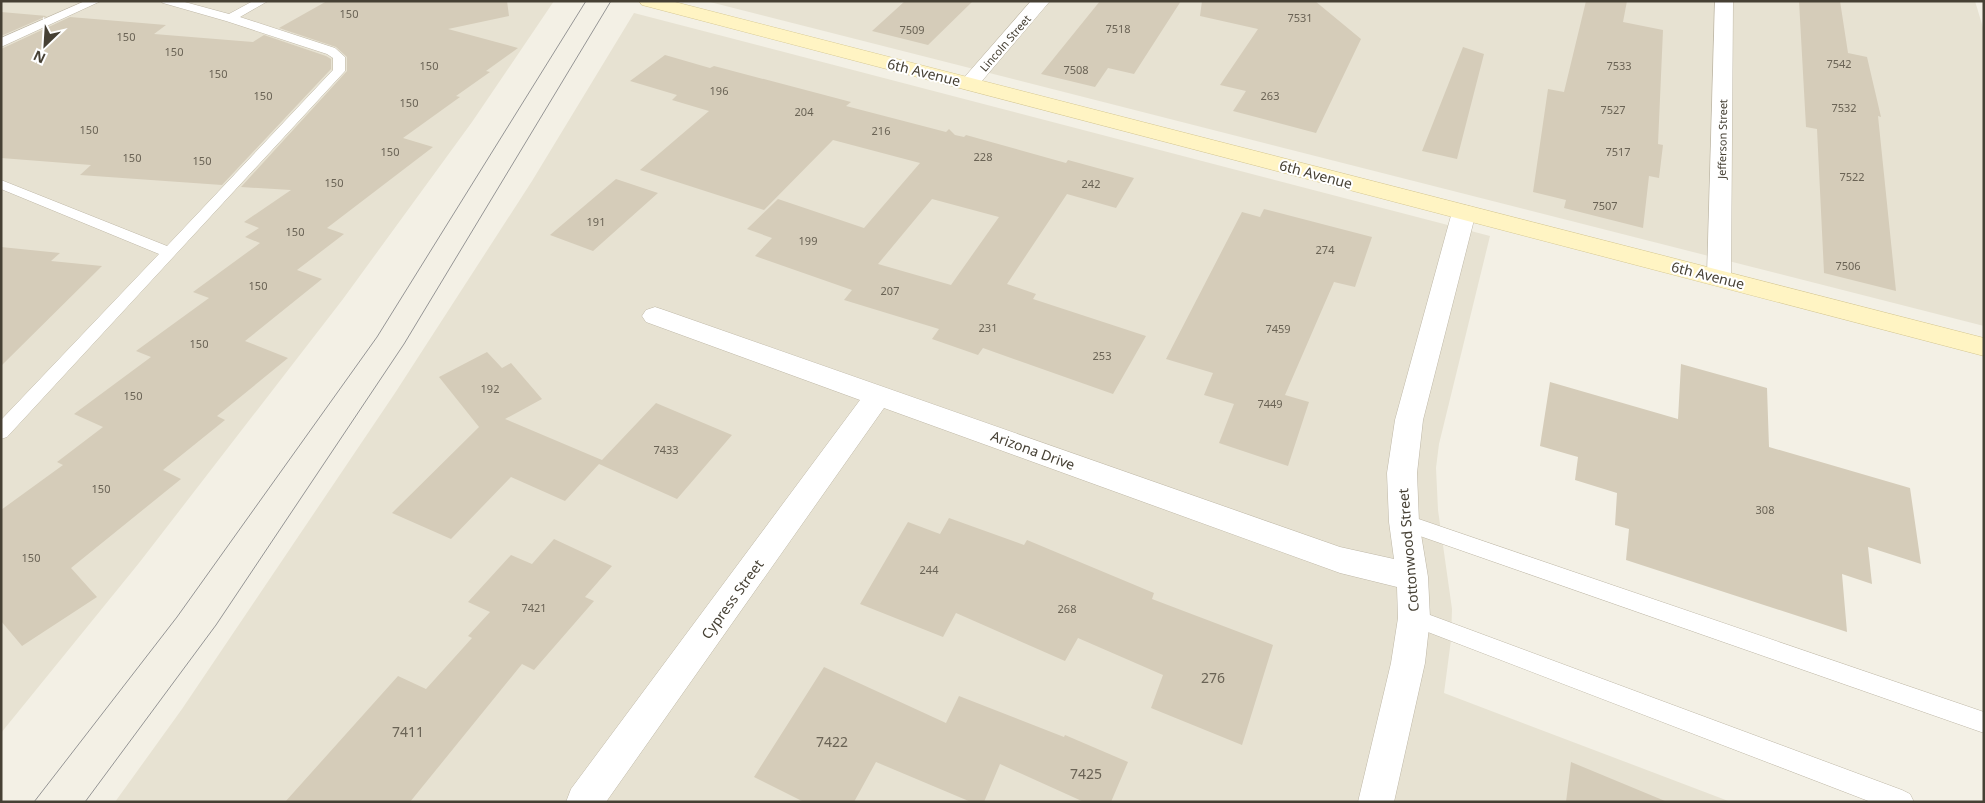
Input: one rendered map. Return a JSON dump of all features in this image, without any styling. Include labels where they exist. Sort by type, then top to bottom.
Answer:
[{"type":"street","name":"Lincoln Street","points":[[969,84],[1041,1]]},
{"type":"street","name":"Jefferson Street","points":[[1719,277],[1724,1]]},
{"type":"street","name":"6th Avenue","points":[[654,2],[1984,347]]},
{"type":"street","name":"Cottonwood Street","points":[[1376,802],[1408,663],[1414,618],[1412,577],[1404,522],[1402,474],[1409,420],[1464,212]]},
{"type":"street","name":"Arizona Drive","points":[[655,316],[1340,560],[1412,577]]},
{"type":"street","name":"Cypress Street","points":[[584,802],[879,395]]},
{"type":"lane","points":[[1,43],[95,1]]},
{"type":"lane","points":[[1,432],[339,71],[339,57],[331,51],[230,18],[167,1]]},
{"type":"lane","points":[[230,18],[262,1]]},
{"type":"lane","points":[[1,184],[168,252]]},
{"type":"lane","points":[[1404,522],[1984,723]]},
{"type":"lane","points":[[1414,618],[1902,802]]},
{"type":"shaded area","points":[[1,1],[554,1],[472,122],[343,299],[139,563],[1,733]]},
{"type":"shaded area","points":[[706,1],[1975,1],[1984,31],[1984,326]]},
{"type":"shaded area","points":[[634,13],[1490,236],[1439,444],[1436,468],[1438,510],[1452,609],[1451,640],[1444,693],[1731,802],[115,802],[182,709],[395,393],[532,181]]},
{"type":"building","points":[[327,1],[507,1],[509,16],[448,29],[518,48],[486,71],[490,72],[456,96],[460,97],[403,138],[433,147],[327,228],[344,234],[297,270],[322,279],[245,341],[288,358],[217,416],[225,420],[163,470],[181,479],[71,568],[97,597],[22,646],[1,621],[1,510],[63,465],[57,462],[103,427],[74,414],[151,357],[136,351],[209,298],[193,292],[260,243],[245,237],[259,228],[244,222],[291,190],[241,187],[347,71],[347,57],[336,47],[279,28]]},
{"type":"building","points":[[905,1],[973,1],[928,45],[872,31]]},
{"type":"building","points":[[1100,1],[1181,1],[1134,74],[1108,68],[1095,87],[1041,74]]},
{"type":"building","points":[[1202,1],[1315,1],[1361,39],[1316,133],[1233,111],[1246,91],[1220,85],[1258,29],[1200,16]]},
{"type":"building","points":[[1586,1],[1627,1],[1623,22],[1663,30],[1658,144],[1663,145],[1659,178],[1649,176],[1643,228],[1564,208],[1566,200],[1533,192],[1548,89],[1564,92]]},
{"type":"building","points":[[1799,1],[1840,1],[1848,53],[1867,57],[1881,117],[1878,116],[1896,291],[1824,273],[1817,129],[1806,127]]},
{"type":"building","points":[[1,12],[47,16],[1,36]]},
{"type":"building","points":[[70,17],[166,25],[154,34],[253,42],[264,35],[326,56],[331,59],[331,69],[222,185],[80,175],[91,165],[1,158],[1,49]]},
{"type":"building","points":[[1463,47],[1484,54],[1457,159],[1422,151]]},
{"type":"building","points":[[665,55],[710,68],[714,66],[851,102],[846,106],[946,132],[949,129],[955,135],[964,137],[966,135],[1066,163],[1068,160],[1134,178],[1116,208],[1067,194],[1007,284],[1036,294],[1033,299],[1146,336],[1113,394],[983,348],[978,355],[932,339],[939,329],[844,300],[852,290],[755,256],[772,238],[747,229],[778,199],[864,228],[920,163],[833,140],[764,210],[640,170],[709,111],[672,100],[677,95],[630,81]],"holes":[[[932,199],[999,217],[951,285],[878,264]]]},
{"type":"building","points":[[616,179],[658,193],[593,251],[550,235]]},
{"type":"building","points":[[1264,209],[1372,237],[1355,287],[1334,282],[1285,395],[1309,402],[1288,466],[1219,443],[1234,404],[1204,395],[1213,373],[1166,359],[1242,212],[1260,217]]},
{"type":"building","points":[[1,247],[60,253],[51,261],[102,266],[1,366]]},
{"type":"building","points":[[487,352],[502,368],[511,363],[542,399],[505,419],[602,460],[656,403],[732,435],[677,499],[599,464],[565,501],[511,477],[451,539],[392,513],[479,427],[439,377]]},
{"type":"building","points":[[1681,364],[1767,388],[1769,447],[1910,488],[1921,564],[1868,547],[1872,584],[1842,574],[1847,632],[1626,560],[1629,529],[1615,525],[1617,493],[1575,480],[1578,457],[1540,446],[1550,382],[1678,419]]},
{"type":"building","points":[[949,518],[1024,545],[1027,540],[1154,593],[1152,599],[1273,645],[1242,745],[1151,708],[1163,675],[1078,638],[1065,661],[956,613],[943,637],[860,604],[908,522],[940,534]]},
{"type":"building","points":[[554,539],[612,566],[585,597],[594,601],[534,670],[522,664],[410,802],[285,802],[398,676],[426,689],[472,638],[468,636],[490,612],[468,602],[511,555],[532,564]]},
{"type":"building","points":[[824,667],[946,723],[959,696],[1064,737],[1065,735],[1128,762],[1111,802],[1084,802],[1000,764],[984,802],[971,802],[876,762],[854,802],[804,802],[754,777]]},
{"type":"building","points":[[1571,762],[1665,801],[1665,802],[1566,802]]},
{"type":"tram line","points":[[34,802],[177,617],[377,337],[586,1]]},
{"type":"tram line","points":[[85,802],[216,625],[404,344],[611,1]]}]
